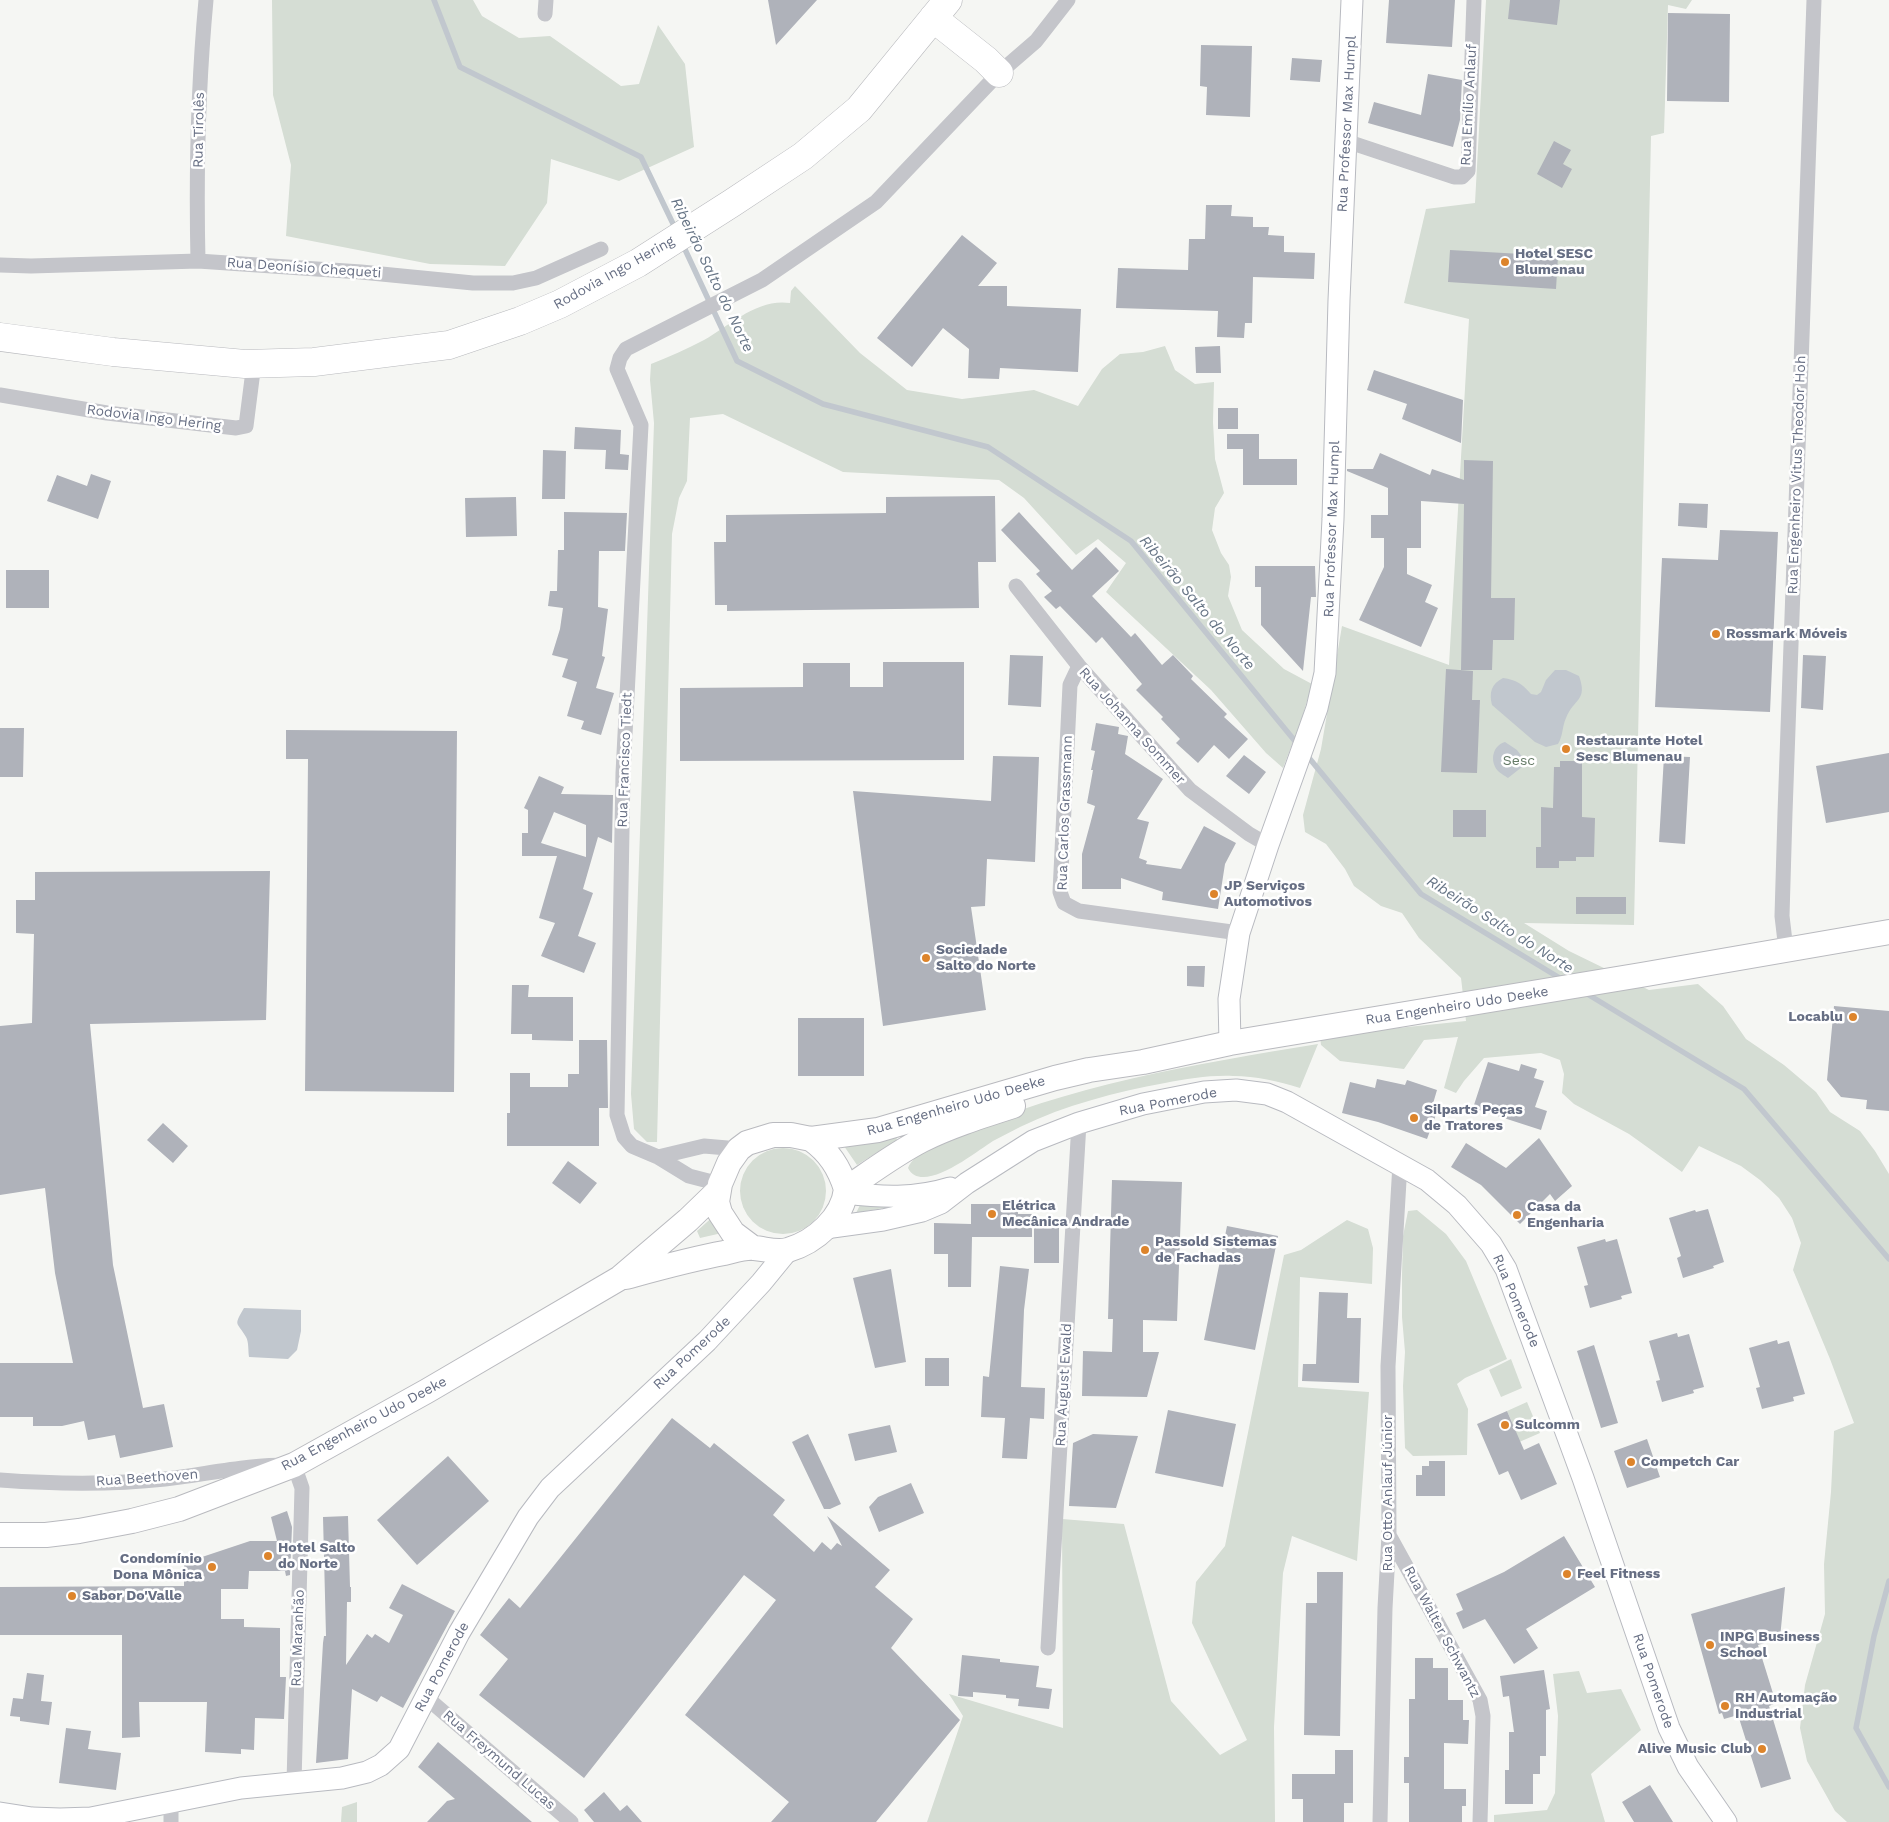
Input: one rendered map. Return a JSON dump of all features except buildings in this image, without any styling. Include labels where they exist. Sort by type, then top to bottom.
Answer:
[{"type":"highway","points":[[940,9],[999,73]]},
{"type":"highway","name":"Rodovia Ingo Hering","points":[[0,337],[114,352],[254,363],[314,362],[449,345],[520,321],[544,311],[638,263],[803,156],[860,110],[940,9]]},
{"type":"main road","name":"Rua Engenheiro Udo Deeke","points":[[0,1535],[46,1535],[132,1521],[179,1509],[294,1465],[427,1391],[620,1278],[688,1220],[719,1187],[729,1163],[739,1149],[747,1143],[773,1135],[791,1135],[811,1139],[878,1130],[1055,1078],[1108,1066],[1143,1062],[1230,1043],[1889,932]]},
{"type":"main road","name":"Rua Engenheiro Udo Deeke","points":[[620,1278],[702,1257],[756,1248],[772,1251],[788,1250],[812,1239],[825,1228],[833,1219],[846,1191],[922,1140],[970,1120],[1143,1062]]},
{"type":"main road","points":[[811,1139],[823,1148],[832,1159],[842,1175],[846,1191]]},
{"type":"main road","points":[[719,1187],[717,1202],[720,1213],[733,1233],[756,1248]]},
{"type":"street","name":"Rua Tirolês","points":[[198,261],[197,221],[201,53],[206,0]]},
{"type":"street","points":[[999,73],[1036,40],[1068,0]]},
{"type":"street","name":"Rua Professor Max Humpl","points":[[1230,1043],[1229,999],[1239,933],[1317,708],[1325,673],[1329,616],[1352,0]]},
{"type":"street","name":"Rua Emílio Anlauf","points":[[1346,141],[1454,177],[1462,177],[1468,171],[1474,0]]},
{"type":"street","name":"Rua Engenheiro Vitus Theodor Hoh","points":[[1786,950],[1782,916],[1785,813],[1814,0]]},
{"type":"street","name":"Rua Francisco Tiedt","points":[[719,1187],[689,1176],[658,1157],[632,1146],[624,1137],[617,1116],[623,773],[641,426],[617,369],[620,358],[626,349],[655,336],[762,280],[876,202],[999,73]]},
{"type":"street","name":"Rua Deonísio Chequeti","points":[[0,265],[31,266],[198,261],[361,272],[473,283],[513,283],[536,278],[601,249]]},
{"type":"street","name":"Rodovia Ingo Hering","points":[[0,396],[107,413],[236,428],[246,426],[254,363]]},
{"type":"street","name":"Rua Johanna Sommer","points":[[1016,586],[1079,666],[1190,790],[1249,834],[1268,845]]},
{"type":"street","name":"Rua Carlos Grassmann","points":[[1079,666],[1070,685],[1060,892],[1064,903],[1079,911],[1239,933]]},
{"type":"street","name":"Rua Pomerode","points":[[825,1228],[883,1220],[922,1211],[941,1203],[967,1183],[1033,1141],[1079,1122],[1143,1104],[1204,1092],[1236,1090],[1267,1094],[1287,1102],[1427,1180],[1457,1205],[1491,1244],[1506,1269],[1583,1478],[1669,1728],[1688,1767],[1726,1822]]},
{"type":"street","name":"Rua August Ewald","points":[[1048,1648],[1079,1122]]},
{"type":"street","points":[[658,1157],[704,1146],[739,1149]]},
{"type":"street","name":"Rua Otto Anlauf Júnior","points":[[1380,1822],[1385,1608],[1390,1535],[1388,1366],[1400,1164]]},
{"type":"street","name":"Rua Pomerode","points":[[846,1191],[899,1197],[921,1195],[967,1183]]},
{"type":"street","points":[[756,1248],[763,1262],[761,1283]]},
{"type":"street","name":"Rua Pomerode","points":[[0,1813],[60,1821],[171,1812],[241,1788],[342,1778],[367,1772],[381,1765],[399,1749],[459,1634],[528,1517],[550,1488],[707,1341],[761,1283],[788,1250]]},
{"type":"street","name":"Rua Beethoven","points":[[0,1480],[56,1484],[163,1479],[269,1464],[294,1465]]},
{"type":"street","name":"Rua Maranhão","points":[[294,1465],[302,1488],[294,1782]]},
{"type":"street","name":"Rua Walter Schwantz","points":[[1390,1535],[1480,1700],[1483,1716],[1480,1822]]},
{"type":"street","name":"Rua Freymund Lucas","points":[[427,1698],[571,1822]]},
{"type":"green space","points":[[272,0],[473,0],[482,16],[519,38],[550,36],[621,86],[639,84],[658,25],[685,64],[694,147],[619,181],[551,159],[547,203],[505,266],[430,264],[286,236],[291,165],[273,95]]},
{"type":"green space","name":"Sesc","points":[[1486,0],[1692,0],[1686,9],[1668,5],[1664,133],[1651,136],[1634,925],[1524,923],[1569,951],[1649,990],[1698,984],[1723,1006],[1746,1039],[1784,1065],[1816,1092],[1830,1112],[1860,1131],[1889,1174],[1889,1822],[1847,1822],[1835,1811],[1807,1761],[1800,1728],[1805,1685],[1825,1614],[1824,1564],[1831,1492],[1834,1431],[1854,1423],[1793,1270],[1801,1243],[1792,1218],[1779,1198],[1760,1180],[1741,1166],[1699,1146],[1682,1172],[1629,1134],[1574,1104],[1562,1093],[1564,1074],[1560,1060],[1541,1053],[1484,1058],[1456,1093],[1444,1088],[1458,1037],[1424,1040],[1404,1069],[1340,1061],[1321,1045],[1320,1036],[1466,1021],[1461,978],[1419,938],[1402,913],[1381,906],[1354,886],[1345,869],[1326,844],[1305,832],[1303,815],[1321,749],[1342,626],[1449,665],[1469,319],[1404,303],[1426,209],[1475,203]]},
{"type":"green space","points":[[795,286],[860,353],[907,390],[962,399],[1034,390],[1078,406],[1102,369],[1120,354],[1143,352],[1165,346],[1175,370],[1195,384],[1214,382],[1213,422],[1215,459],[1224,493],[1215,508],[1212,530],[1221,553],[1229,565],[1231,577],[1228,596],[1242,630],[1284,669],[1312,684],[1302,718],[1283,768],[1266,753],[1211,690],[1106,592],[1126,563],[1098,539],[1076,555],[1024,498],[999,480],[843,472],[723,414],[690,418],[687,481],[679,498],[672,534],[657,1142],[647,1142],[634,1129],[631,1094],[654,423],[650,380],[651,364],[704,340],[734,320],[756,309],[778,303],[790,303],[791,291]]},
{"type":"green space","points":[[1318,1044],[1300,1088],[1275,1081],[1242,1076],[1207,1077],[1147,1087],[1091,1100],[1037,1119],[993,1141],[950,1169],[937,1174],[925,1177],[915,1175],[908,1168],[916,1157],[934,1146],[997,1119],[1041,1103],[1132,1078]]},
{"type":"green space","points":[[896,1136],[897,1140],[857,1165],[844,1146]]},
{"type":"green space","points":[[783,1148],[799,1151],[807,1155],[819,1167],[823,1175],[826,1191],[823,1207],[819,1215],[807,1227],[799,1231],[783,1234],[767,1231],[759,1227],[747,1215],[743,1207],[740,1191],[743,1175],[747,1167],[759,1155],[767,1151]]},
{"type":"green space","points":[[862,1201],[894,1206],[856,1213]]},
{"type":"green space","points":[[1417,1210],[1446,1234],[1466,1261],[1507,1359],[1465,1378],[1457,1384],[1468,1409],[1467,1455],[1413,1456],[1405,1448],[1403,1386],[1405,1352],[1402,1317],[1403,1236],[1408,1211]]},
{"type":"green space","points":[[716,1214],[722,1233],[700,1238],[697,1231]]},
{"type":"green space","points":[[1347,1220],[1368,1229],[1373,1248],[1372,1284],[1300,1277],[1298,1387],[1369,1392],[1357,1561],[1292,1536],[1283,1573],[1274,1727],[1275,1822],[927,1822],[963,1716],[949,1694],[1063,1728],[1062,1519],[1124,1524],[1171,1701],[1220,1755],[1247,1740],[1192,1623],[1196,1582],[1225,1546],[1284,1255],[1301,1250]]},
{"type":"green space","points":[[1511,1359],[1522,1388],[1501,1397],[1489,1370]]},
{"type":"green space","points":[[1527,1402],[1540,1433],[1517,1443],[1515,1429],[1507,1411]]},
{"type":"green space","points":[[1579,1671],[1587,1693],[1621,1689],[1641,1730],[1591,1774],[1605,1822],[1494,1822],[1494,1815],[1547,1810],[1555,1793],[1558,1716],[1553,1674]]},
{"type":"green space","points":[[357,1802],[357,1822],[341,1822],[342,1807]]},
{"type":"shaded area","points":[[1555,670],[1566,670],[1579,676],[1582,690],[1579,699],[1569,711],[1558,744],[1546,747],[1535,742],[1492,705],[1491,693],[1493,686],[1503,678],[1516,681],[1531,694],[1537,695]]},
{"type":"shaded area","points":[[1505,742],[1517,750],[1523,758],[1522,767],[1508,778],[1495,767],[1493,758],[1498,746]]},
{"type":"shaded area","points":[[244,1308],[301,1310],[301,1331],[297,1350],[288,1359],[249,1357],[247,1339],[237,1321]]},
{"type":"waterway","name":"Ribeirão Salto do Norte","points":[[434,0],[460,67],[641,157],[676,230]]},
{"type":"waterway","name":"Ribeirão Salto do Norte","points":[[682,243],[737,361],[823,404],[988,447],[1131,541],[1299,746]]},
{"type":"waterway","name":"Ribeirão Salto do Norte","points":[[1305,753],[1421,894],[1563,980]]},
{"type":"waterway","name":"Ribeirão Salto do Norte","points":[[1584,992],[1744,1089],[1889,1259]]},
{"type":"waterway","name":"Ribeirão Salto do Norte","points":[[1889,1581],[1874,1636],[1856,1728],[1889,1787]]},
{"type":"place","name":"Hotel SESC Blumenau","points":[[1505,262]]},
{"type":"place","name":"Rossmark Móveis","points":[[1716,634]]},
{"type":"place","name":"Restaurante Hotel Sesc Blumenau","points":[[1566,749]]},
{"type":"place","name":"JP Serviços Automotivos","points":[[1214,894]]},
{"type":"place","name":"Sociedade Salto do Norte","points":[[926,958]]},
{"type":"place","name":"Locablu","points":[[1853,1017]]},
{"type":"place","name":"Silparts Peças de Tratores","points":[[1414,1118]]},
{"type":"place","name":"Elétrica Mecânica Andrade","points":[[992,1214]]},
{"type":"place","name":"Casa da Engenharia","points":[[1517,1215]]},
{"type":"place","name":"Passold Sistemas de Fachadas","points":[[1145,1250]]},
{"type":"place","name":"Sulcomm","points":[[1505,1425]]},
{"type":"place","name":"Competch Car","points":[[1631,1462]]},
{"type":"place","name":"Hotel Salto do Norte","points":[[268,1556]]},
{"type":"place","name":"Condomínio Dona Mônica","points":[[212,1567]]},
{"type":"place","name":"Feel Fitness","points":[[1567,1574]]},
{"type":"place","name":"Sabor Do'Valle","points":[[72,1596]]},
{"type":"place","name":"INPG Business School","points":[[1710,1645]]},
{"type":"place","name":"RH Automação Industrial","points":[[1725,1706]]},
{"type":"place","name":"Alive Music Club","points":[[1762,1749]]}]
